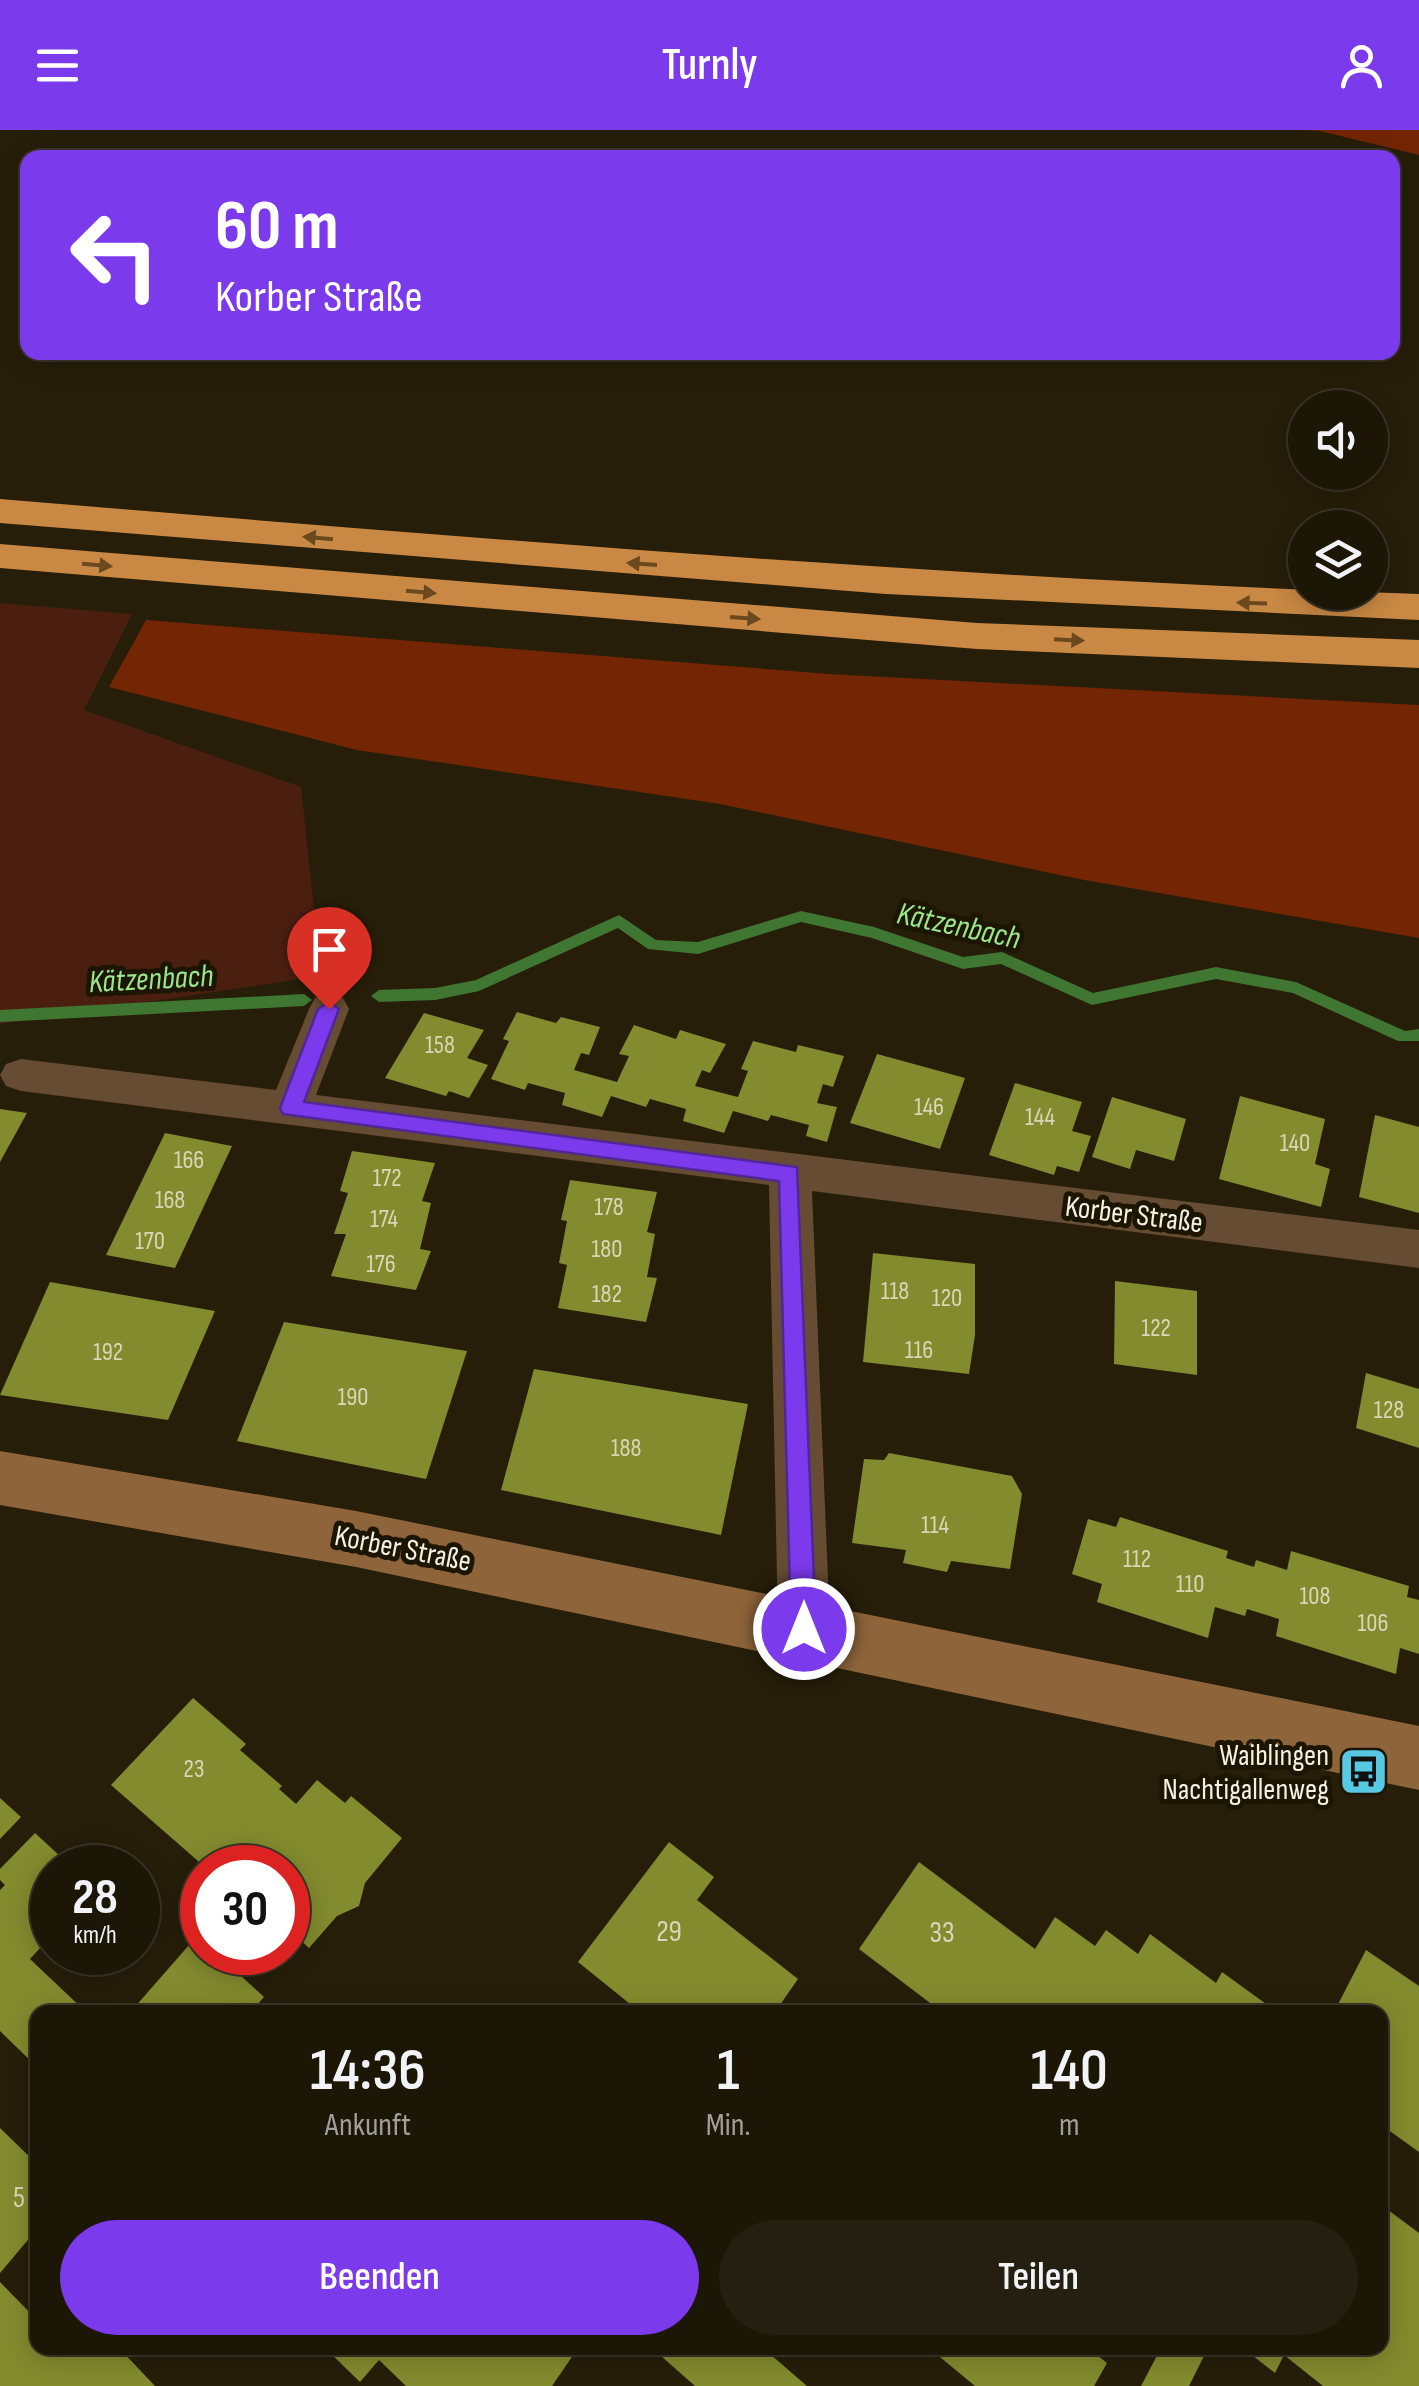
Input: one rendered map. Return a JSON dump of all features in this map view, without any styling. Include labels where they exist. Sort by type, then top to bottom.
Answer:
[{"type":"highway","points":[[0,511],[914,584],[1217,602],[1419,607]]},
{"type":"highway","points":[[0,556],[977,636],[1419,654]]},
{"type":"street","points":[[290,1108],[329,1009]]},
{"type":"street","name":"Korber Straße","points":[[21,1076],[1419,1249]]},
{"type":"street","points":[[790,1173],[804,1629]]},
{"type":"street","name":"Korber Straße","points":[[0,1478],[384,1543],[804,1629],[1122,1700],[1419,1758]]},
{"type":"shaded area","points":[[1304,130],[1419,130],[1419,155],[1400,150]]},
{"type":"shaded area","points":[[0,603],[132,614],[84,710],[301,787],[321,976],[0,1024]]},
{"type":"shaded area","points":[[146,620],[829,674],[1419,705],[1419,938],[1084,880],[720,804],[357,750],[109,687]]},
{"type":"building","points":[[517,1012],[556,1023],[561,1017],[600,1027],[589,1055],[581,1053],[574,1070],[617,1082],[629,1056],[619,1054],[634,1025],[676,1039],[680,1030],[726,1044],[710,1073],[702,1070],[695,1086],[738,1097],[748,1071],[741,1069],[753,1041],[796,1052],[798,1045],[844,1056],[833,1087],[823,1084],[817,1103],[837,1107],[827,1142],[806,1136],[809,1125],[771,1115],[768,1121],[733,1111],[724,1133],[683,1121],[686,1109],[650,1099],[646,1107],[611,1096],[602,1117],[562,1105],[565,1093],[528,1083],[525,1090],[491,1079],[509,1041],[503,1039]]},
{"type":"building","points":[[424,1013],[484,1030],[467,1058],[488,1065],[469,1098],[449,1091],[446,1096],[385,1078]]},
{"type":"building","points":[[877,1054],[965,1078],[940,1149],[850,1123]]},
{"type":"building","points":[[1015,1083],[1082,1102],[1072,1131],[1091,1136],[1079,1172],[1057,1166],[1054,1175],[989,1155]]},
{"type":"building","points":[[1240,1096],[1325,1119],[1315,1164],[1330,1169],[1321,1207],[1219,1179]]},
{"type":"building","points":[[1112,1097],[1186,1119],[1174,1161],[1136,1150],[1130,1169],[1092,1157]]},
{"type":"building","points":[[0,1109],[27,1113],[0,1162]]},
{"type":"building","points":[[1375,1115],[1419,1127],[1419,1213],[1359,1197]]},
{"type":"building","points":[[165,1133],[232,1146],[175,1268],[106,1255]]},
{"type":"building","points":[[352,1151],[435,1163],[422,1201],[431,1203],[420,1249],[431,1251],[416,1290],[331,1276],[346,1234],[334,1234],[348,1193],[340,1191]]},
{"type":"building","points":[[570,1180],[657,1192],[647,1232],[655,1234],[647,1277],[657,1278],[646,1322],[558,1308],[567,1265],[559,1263],[567,1221],[561,1220]]},
{"type":"building","points":[[873,1253],[975,1264],[975,1335],[969,1374],[863,1362]]},
{"type":"building","points":[[1115,1281],[1197,1291],[1197,1375],[1114,1364]]},
{"type":"building","points":[[50,1282],[215,1311],[168,1420],[0,1395]]},
{"type":"building","points":[[284,1322],[467,1351],[426,1479],[237,1441]]},
{"type":"building","points":[[534,1369],[748,1404],[721,1535],[501,1490]]},
{"type":"building","points":[[1366,1373],[1419,1389],[1419,1448],[1356,1428]]},
{"type":"building","points":[[889,1453],[1012,1476],[1022,1494],[1010,1569],[951,1561],[947,1572],[903,1563],[906,1550],[852,1543],[864,1459],[884,1460]]},
{"type":"building","points":[[1120,1517],[1228,1551],[1226,1558],[1254,1567],[1256,1560],[1287,1570],[1291,1551],[1409,1586],[1407,1597],[1419,1600],[1419,1654],[1400,1648],[1396,1674],[1276,1636],[1279,1619],[1247,1609],[1245,1616],[1215,1607],[1208,1638],[1097,1602],[1102,1584],[1072,1574],[1088,1519],[1116,1527]]},
{"type":"building","points":[[193,1698],[246,1744],[240,1750],[282,1786],[279,1789],[296,1804],[317,1780],[345,1803],[351,1796],[402,1838],[365,1883],[359,1906],[337,1916],[310,1947],[310,1845],[180,1845],[111,1785]]},
{"type":"building","points":[[0,1798],[21,1817],[0,1839]]},
{"type":"building","points":[[35,1833],[48,1845],[30,1845],[30,1975],[47,1975],[79,2005],[30,2005],[30,2060],[0,2031],[0,1890],[5,1885],[0,1880],[0,1869]]},
{"type":"building","points":[[669,1842],[714,1877],[697,1900],[798,1979],[780,2005],[631,2005],[578,1962]]},
{"type":"building","points":[[919,1862],[1035,1949],[1055,1917],[1095,1946],[1106,1930],[1138,1954],[1150,1934],[1216,1983],[1222,1972],[1267,2005],[933,2005],[859,1949]]},
{"type":"building","points":[[1366,1950],[1419,1986],[1419,2152],[1388,2130],[1388,2005],[1338,2005]]},
{"type":"building","points":[[180,1955],[180,1975],[240,1975],[264,1997],[257,2005],[137,2005]]},
{"type":"building","points":[[0,2128],[30,2157],[30,2237],[0,2273]]},
{"type":"building","points":[[1388,2210],[1419,2233],[1419,2386],[1323,2386],[1284,2355],[1388,2355]]},
{"type":"building","points":[[0,2282],[30,2313],[30,2355],[126,2355],[155,2386],[0,2386]]},
{"type":"building","points":[[332,2355],[573,2355],[552,2386],[406,2386],[379,2360],[360,2382]]},
{"type":"building","points":[[660,2355],[771,2355],[807,2386],[695,2386]]},
{"type":"building","points":[[937,2355],[1097,2355],[1107,2363],[1094,2386],[975,2386]]},
{"type":"building","points":[[1157,2355],[1204,2355],[1189,2386],[1141,2386]]},
{"type":"building","points":[[1252,2355],[1284,2355],[1275,2373]]},
{"type":"waterway","name":"Kätzenbach","points":[[379,996],[435,994],[479,985],[619,921],[653,945],[698,948],[801,916],[874,933],[963,963],[1002,958],[1092,999],[1216,973],[1296,988],[1404,1037],[1419,1035]]},
{"type":"waterway","name":"Kätzenbach","points":[[0,1016],[304,1000]]},
{"type":"place","name":"Waiblingen Nachtigallenweg","points":[[1364,1772]]},
{"type":"route","points":[[329,1009],[290,1108],[790,1173],[804,1629]]}]
